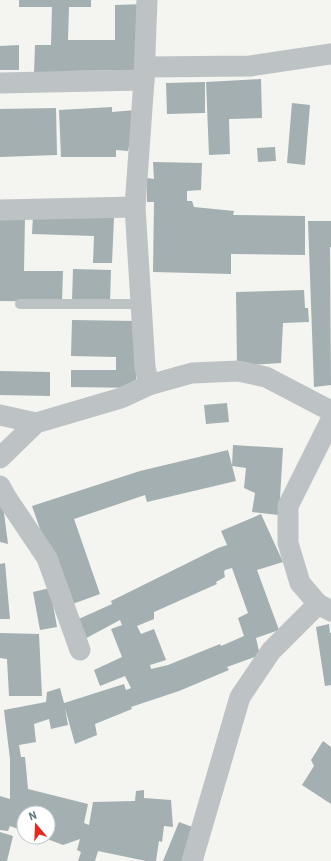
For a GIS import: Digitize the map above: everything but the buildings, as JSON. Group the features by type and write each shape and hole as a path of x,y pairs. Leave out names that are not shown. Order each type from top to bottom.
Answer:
{"street":[{"path":"147,0 144,73 135,207 145,367 149,385"},
{"path":"0,83 250,66 331,54"},
{"path":"0,210 135,207"},
{"path":"0,458 36,423 121,398 149,385 192,373 238,371 266,377 331,411"},
{"path":"0,415 36,423"},
{"path":"192,861 240,697 270,651 324,607 300,583 288,543 288,506 331,420"},
{"path":"0,486 47,558 80,650"}],"lane":[{"path":"20,304 141,304"}]}
